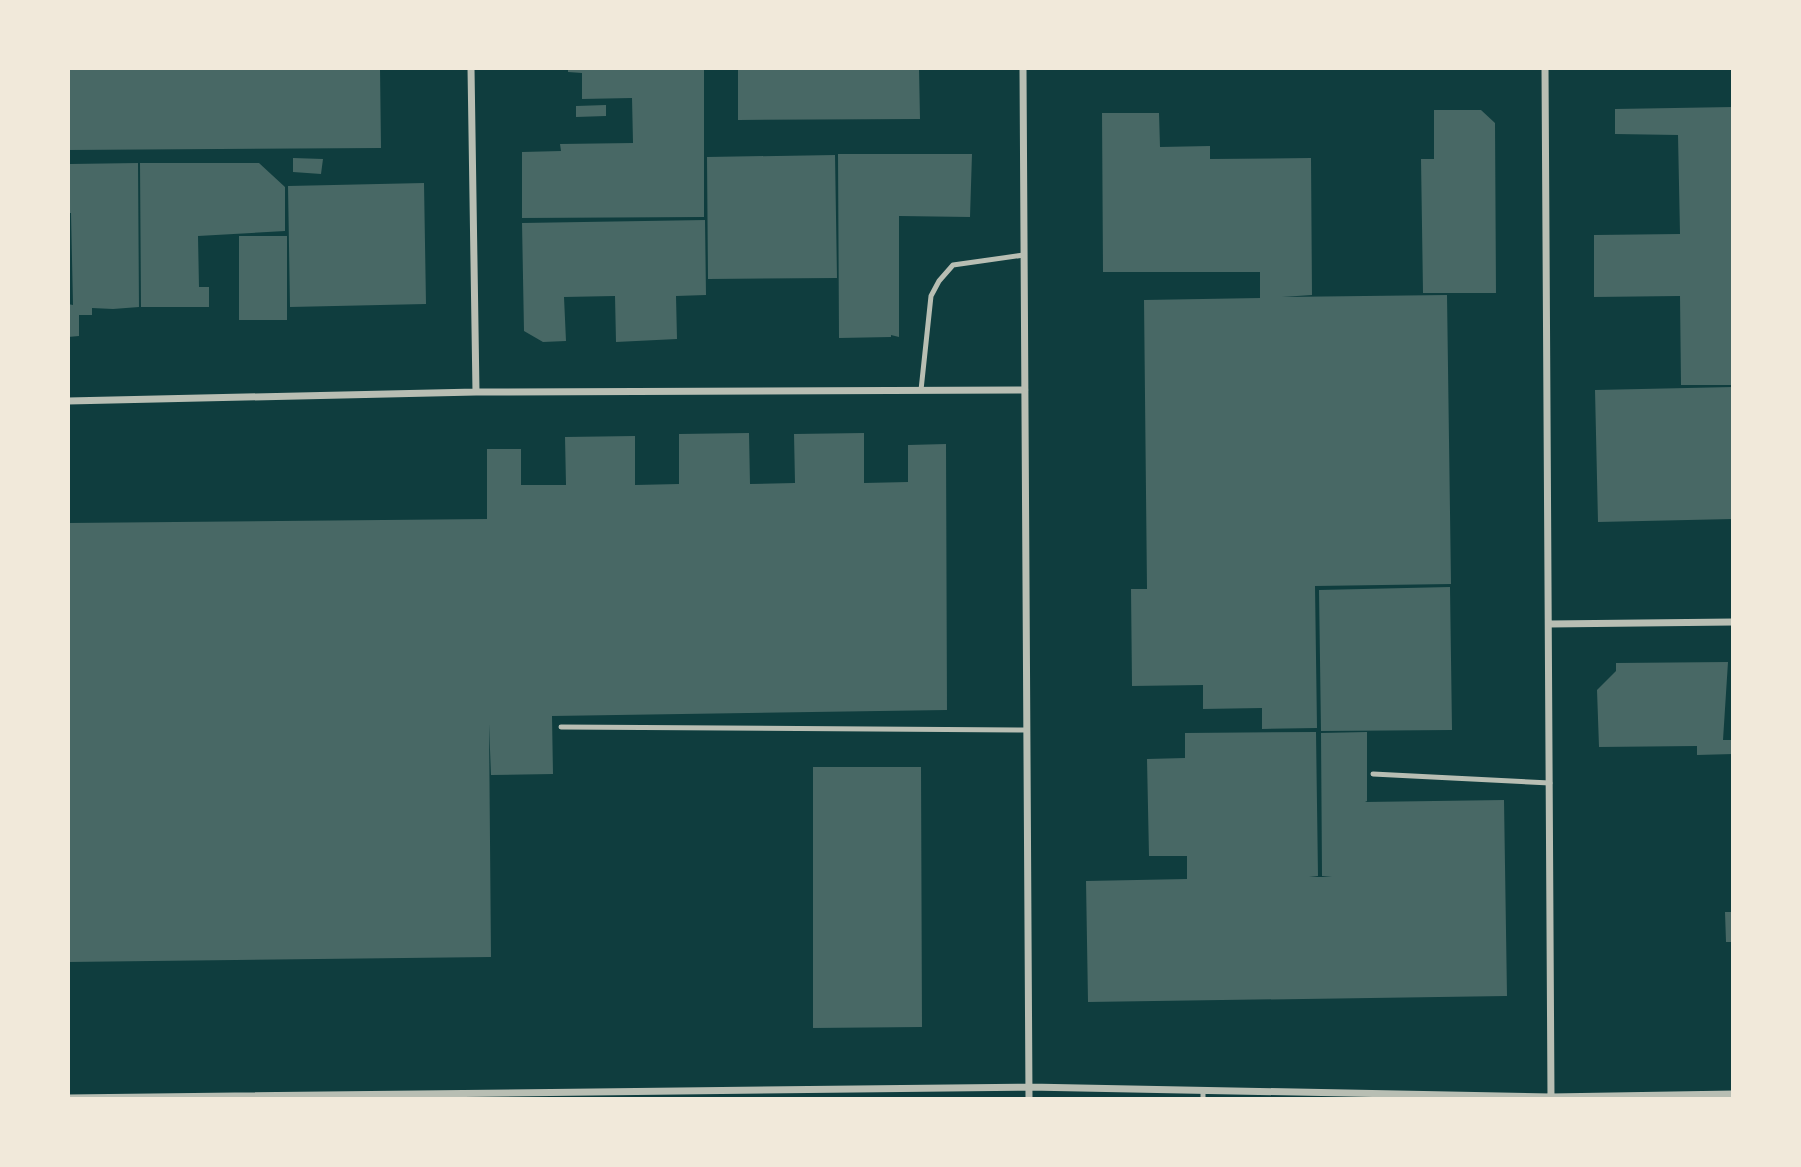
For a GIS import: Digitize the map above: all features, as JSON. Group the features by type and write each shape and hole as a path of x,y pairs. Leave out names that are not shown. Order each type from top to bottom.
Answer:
{"street":[{"path":"471,68 476,392"},
{"path":"1023,68 1029,1099"},
{"path":"1545,68 1550,1098"},
{"path":"68,401 476,392 1025,390"},
{"path":"1549,624 1733,622"},
{"path":"68,1098 452,1096 1029,1087 1203,1095 1550,1098 1733,1094"}],"lane":[{"path":"921,390 931,296 946,271 953,265 1024,255"},
{"path":"561,727 1027,730"},
{"path":"1373,774 1550,783"}],"building":[{"path":"68,68 380,68 381,148 69,150"},
{"path":"568,68 704,68 704,217 522,218 522,152 561,151 560,144 633,143 632,98 582,99 582,73 568,72"},
{"path":"738,68 919,68 920,119 738,120"},
{"path":"606,105 606,116 576,117 576,106"},
{"path":"1733,107 1733,385 1681,385 1680,296 1594,297 1594,235 1680,234 1678,135 1615,134 1615,109"},
{"path":"1434,110 1481,110 1495,123 1496,293 1423,293 1421,159 1434,159"},
{"path":"1102,113 1159,113 1160,147 1210,146 1210,159 1311,158 1312,295 1282,297 1447,295 1451,584 1315,586 1317,728 1262,729 1262,708 1203,709 1203,685 1132,686 1131,589 1147,589 1144,300 1260,298 1260,272 1103,272"},
{"path":"838,154 972,154 970,217 899,216 899,337 891,335 839,338"},
{"path":"835,155 837,278 708,279 707,157"},
{"path":"293,158 323,159 321,174 293,172"},
{"path":"138,163 139,307 92,308 92,315 79,315 79,336 68,337 68,304 73,305 71,213 68,213 70,164"},
{"path":"140,163 259,163 285,187 285,231 198,236 199,287 209,287 209,307 141,307"},
{"path":"424,183 426,304 290,307 288,186"},
{"path":"705,220 706,295 676,296 677,339 616,342 615,296 564,297 566,341 543,342 524,331 522,223"},
{"path":"239,236 287,236 287,320 239,320"},
{"path":"1733,387 1733,519 1598,522 1595,390"},
{"path":"749,433 750,484 795,483 794,434 864,433 864,483 908,482 908,445 946,444 947,710 552,716 553,774 491,775 489,724 491,957 68,962 68,523 487,519 487,449 521,449 521,485 566,485 565,437 635,436 635,485 679,484 679,434"},
{"path":"1450,587 1452,730 1321,731 1319,590"},
{"path":"1728,662 1723,740 1733,740 1733,754 1697,755 1697,746 1599,747 1597,690 1616,671 1616,663"},
{"path":"1316,732 1318,876 1309,877 1332,877 1322,876 1321,733 1367,732 1365,802 1504,800 1507,996 1088,1002 1086,881 1187,879 1187,856 1149,856 1147,759 1185,758 1185,733"},
{"path":"813,767 921,767 922,1027 813,1028"},
{"path":"1725,912 1733,912 1733,942 1726,942"}]}
